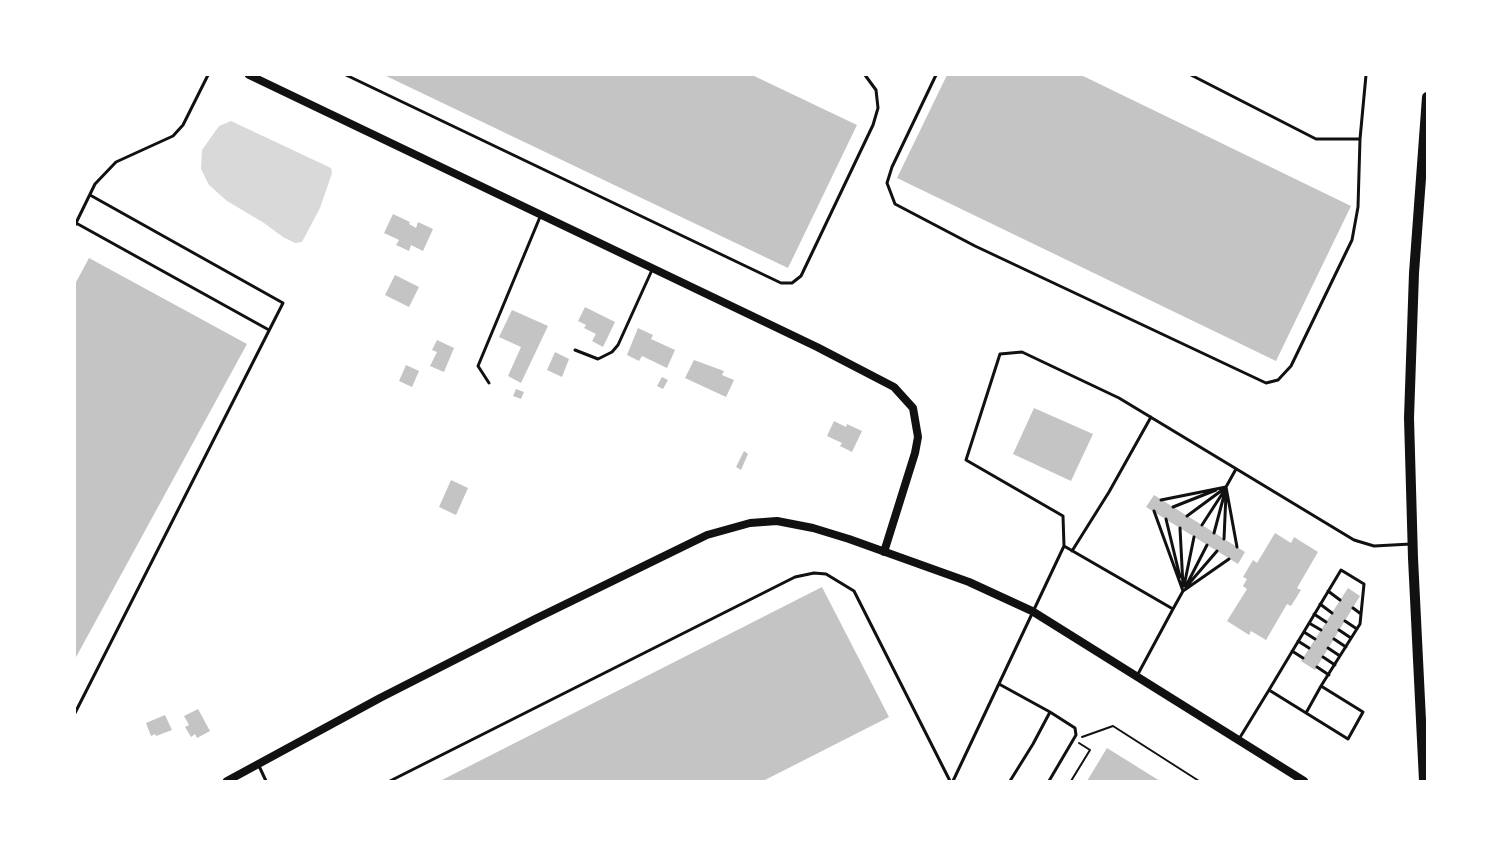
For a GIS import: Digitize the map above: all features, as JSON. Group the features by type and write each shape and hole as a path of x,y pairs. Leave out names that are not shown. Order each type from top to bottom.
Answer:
{"main road":[{"path":"1424,781 1409,418 1418,205 1427,97"}],"street":[{"path":"249,75 880,379 904,396 913,408 918,437 884,552"},
{"path":"227,781 257,763 535,619 707,535 750,523 777,521 831,532 969,582 1032,611 1304,781"}],"lane":[{"path":"208,75 190,114 173,136 116,162 95,184 76,224 269,330"},
{"path":"346,75 781,283 792,283 801,276 873,125 878,108 876,90 865,75"},
{"path":"936,75 892,167 887,183 895,204 975,246 1266,383 1278,380 1290,366 1352,240 1358,207 1360,139 1366,75"},
{"path":"1191,75 1316,138 1360,139"},
{"path":"75,713 283,303 90,195"},
{"path":"489,383 478,366 541,216"},
{"path":"575,350 598,359 612,352 618,345 653,268"},
{"path":"951,781 1064,546 1063,516 966,460 1000,354 1022,352 1119,398 1354,540 1374,546 1413,544"},
{"path":"1072,550 1089,526 1151,417"},
{"path":"1202,525 1236,469"},
{"path":"1161,500 1226,487"},
{"path":"1173,507 1226,487"},
{"path":"1187,516 1226,487"},
{"path":"1214,533 1226,487"},
{"path":"1224,539 1226,487"},
{"path":"1226,487 1237,547"},
{"path":"1154,512 1183,591"},
{"path":"1166,519 1183,591"},
{"path":"1180,528 1183,591"},
{"path":"1183,591 1194,537"},
{"path":"1136,678 1207,545"},
{"path":"1064,546 1173,609"},
{"path":"1183,591 1217,551"},
{"path":"1183,591 1229,559"},
{"path":"1238,740 1341,570 1364,584 1360,624 1306,713"},
{"path":"390,781 795,577 814,573 826,574 854,591 951,781"},
{"path":"1328,591 1340,600"},
{"path":"1320,604 1332,613"},
{"path":"1353,608 1361,614"},
{"path":"1314,614 1326,622"},
{"path":"1345,621 1357,629"},
{"path":"1309,623 1321,630"},
{"path":"1339,630 1351,638"},
{"path":"1303,632 1315,639"},
{"path":"1334,639 1346,647"},
{"path":"1298,641 1309,648"},
{"path":"1328,648 1340,656"},
{"path":"1292,651 1303,658"},
{"path":"1323,657 1335,665"},
{"path":"1317,667 1329,675"},
{"path":"999,684 1075,728 1076,735 1049,781"},
{"path":"1269,690 1348,739 1363,712 1322,686"},
{"path":"1010,781 1050,712"},
{"path":"257,763 266,781"}],"path":[{"path":"1071,781 1090,750 1078,743 1081,737 1113,726 1199,781"}],"shaded area":[{"path":"231,121 331,168 332,173 320,208 302,242 295,243 283,237 227,201 209,185 201,169 202,150 219,126"}],"building":[{"path":"384,75 752,75 857,125 788,268"},
{"path":"947,75 1081,75 1351,206 1276,361 897,178"},
{"path":"393,214 410,222 409,224 416,228 418,222 433,229 423,251 411,245 409,251 396,245 399,240 384,233"},
{"path":"89,258 247,344 75,659 75,284"},
{"path":"395,275 419,287 409,307 385,295"},
{"path":"585,307 615,322 603,347 592,341 596,334 584,328 586,325 578,321"},
{"path":"512,310 548,326 521,383 508,376 521,347 499,337"},
{"path":"638,328 653,335 651,339 675,350 667,368 642,356 639,361 627,355"},
{"path":"437,340 454,348 444,372 430,366 437,352 432,350"},
{"path":"555,352 569,359 562,377 547,370"},
{"path":"694,360 724,371 722,375 734,380 726,397 685,378"},
{"path":"406,365 419,371 412,387 399,381"},
{"path":"662,377 668,380 663,389 657,386"},
{"path":"516,389 524,392 521,399 513,396"},
{"path":"1034,408 1093,434 1071,481 1013,454"},
{"path":"834,421 862,431 852,452 840,446 842,443 827,436"},
{"path":"744,451 748,454 741,470 736,467"},
{"path":"451,480 468,488 456,515 439,507"},
{"path":"1154,495 1245,552 1238,564 1146,507"},
{"path":"1275,533 1291,543 1294,537 1318,552 1297,588 1301,590 1291,606 1287,604 1266,640 1251,631 1249,635 1227,621 1247,589 1243,586 1247,579 1243,577 1253,560 1257,563"},
{"path":"822,587 889,717 763,781 440,781"},
{"path":"1348,588 1360,596 1315,670 1301,661"},
{"path":"198,709 210,731 197,738 195,734 191,737 185,727 189,725 184,716"},
{"path":"165,715 172,730 151,736 146,723"},
{"path":"1107,748 1160,781 1087,781"}]}
